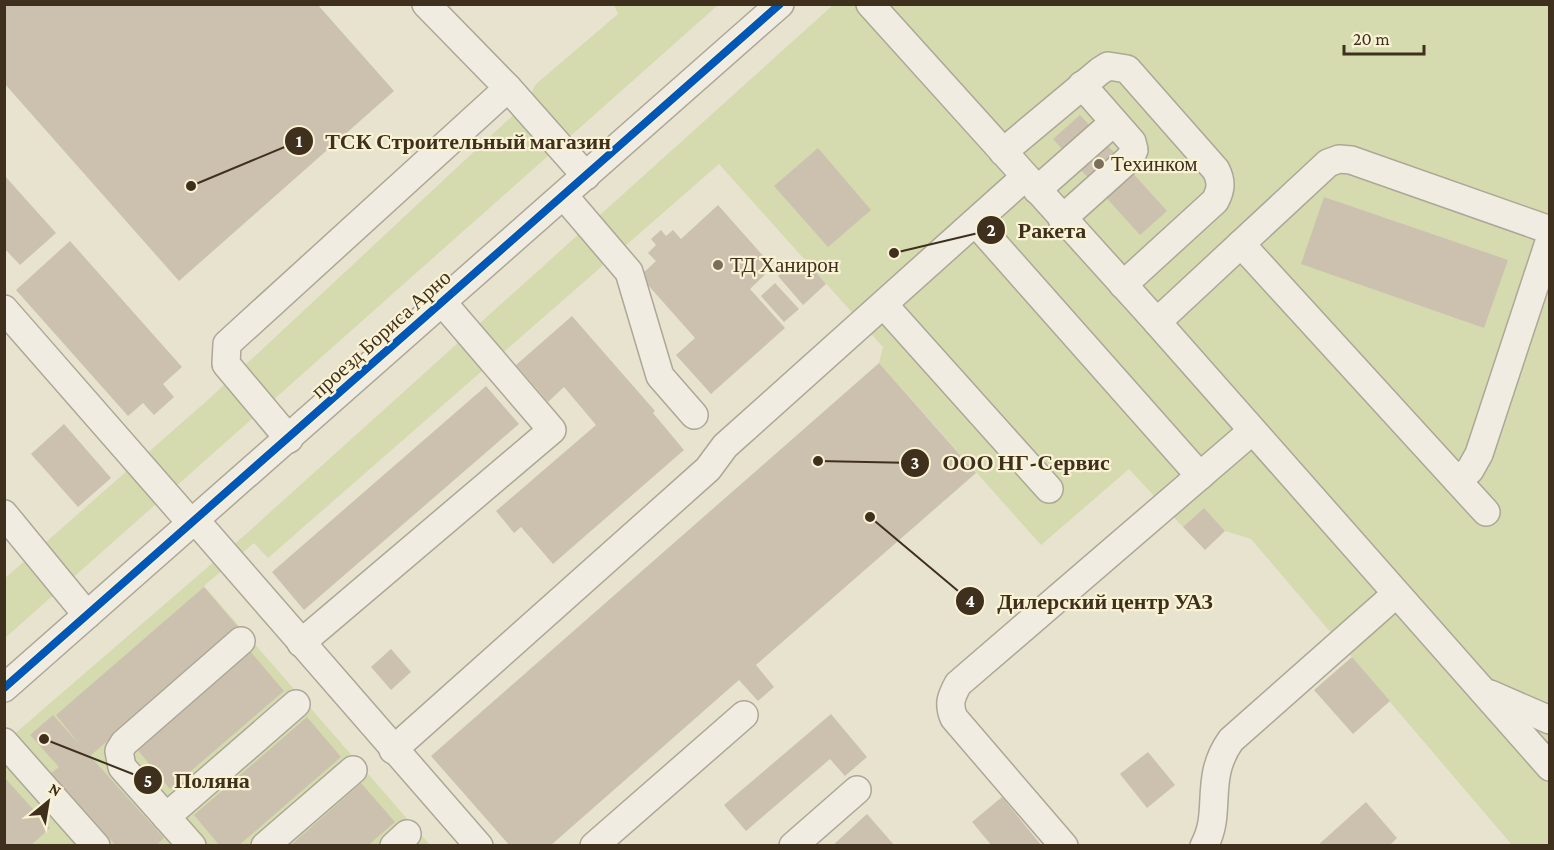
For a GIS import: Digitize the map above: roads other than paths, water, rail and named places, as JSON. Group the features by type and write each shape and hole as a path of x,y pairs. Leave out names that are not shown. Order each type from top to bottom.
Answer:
{"street":[{"path":"426,4 508,88 586,176"},
{"name":"проезд Бориса Арно","path":"4,688 194,523 780,4"},
{"path":"870,4 1157,322 1550,767"},
{"path":"1003,152 1108,66 1127,69 1220,179 1220,191 1215,201 1123,285"},
{"path":"1062,219 1130,158 1134,150 1132,142 1082,85"},
{"path":"289,439 226,364 226,344 508,88"},
{"path":"393,750 708,469 725,446 975,222 1031,184 1114,122"},
{"path":"1157,322 1328,163 1339,159 1351,160 1550,230"},
{"path":"564,196 629,272 660,376 694,415"},
{"path":"975,222 1200,476"},
{"path":"1457,480 1470,470 1479,454 1550,239"},
{"path":"1241,244 1486,512"},
{"path":"302,643 552,430 443,303"},
{"path":"884,305 1049,489"},
{"path":"4,309 302,643 479,846"},
{"path":"1064,846 954,718 950,707 951,697 958,684 1252,432"},
{"path":"4,514 87,615"},
{"path":"1204,846 1210,831 1214,773 1223,751 1231,740 1396,594"},
{"path":"192,846 122,767 119,751 124,743 241,641"},
{"path":"1482,691 1550,720"},
{"path":"166,817 296,704"},
{"path":"594,846 744,715"},
{"path":"4,742 96,846"},
{"path":"265,846 353,770"},
{"path":"793,846 857,790"}],"place":[{"name":"Техинком","path":"1099,164"},
{"name":"ТСК Строительный магазин","path":"191,186"},
{"name":"Ракета","path":"894,253"},
{"name":"ТД Ханирон","path":"718,265"},
{"name":"ООО НГ-Сервис","path":"818,461"},
{"name":"Дилерский центр УАЗ","path":"870,517"},
{"name":"Поляна","path":"44,739"}]}
